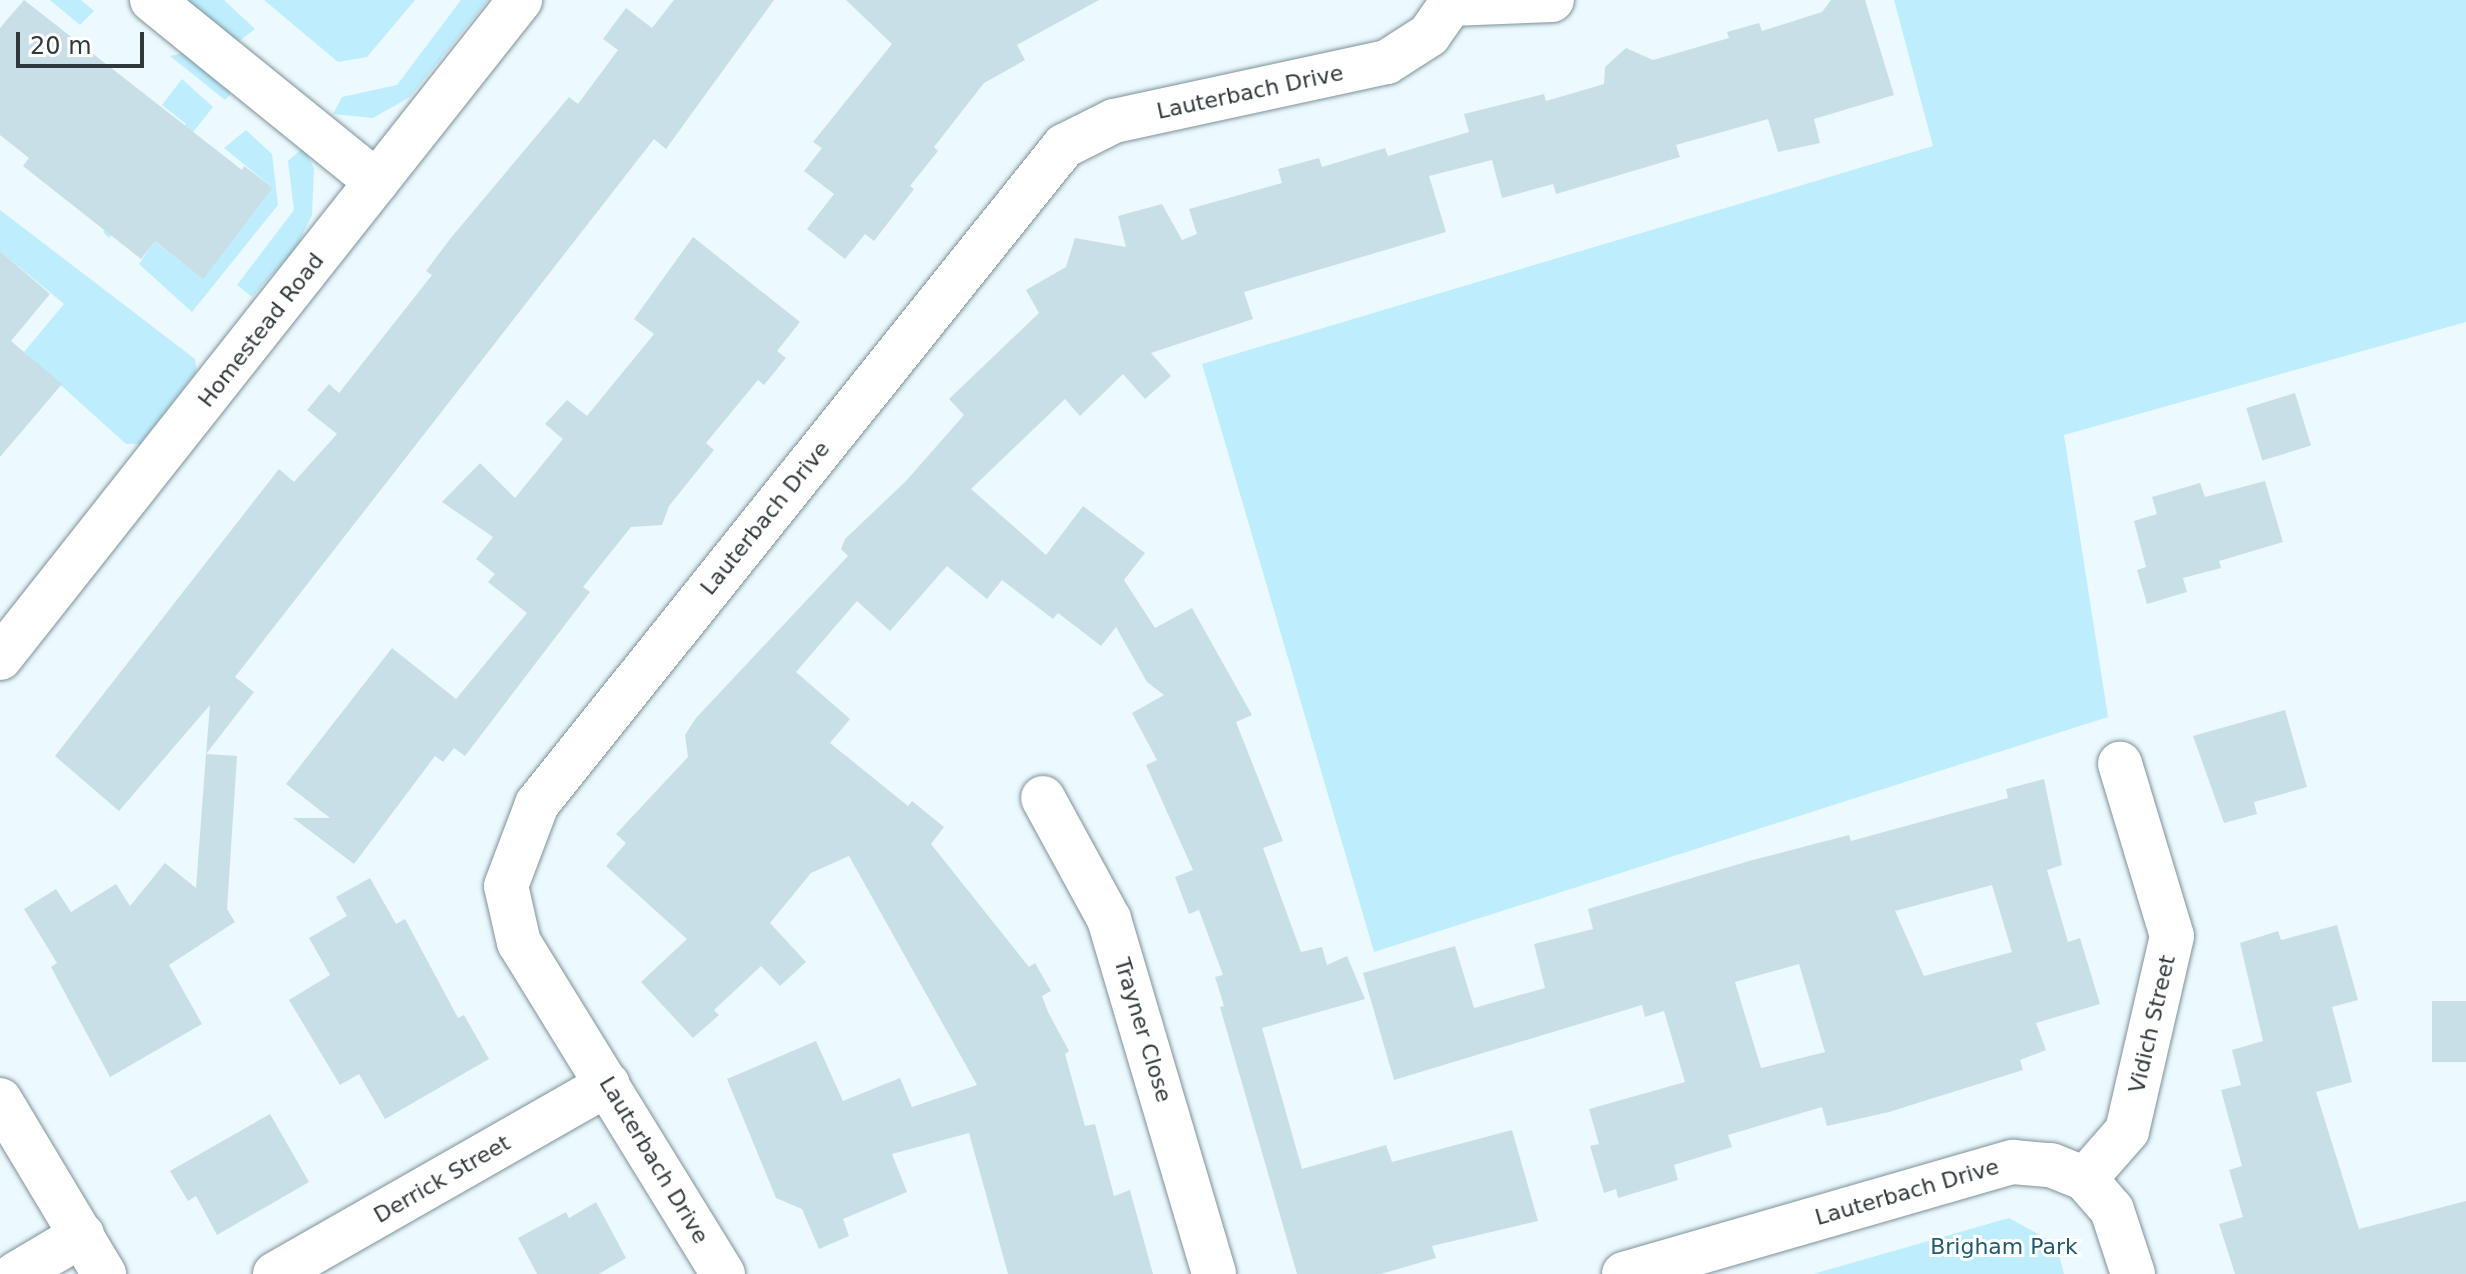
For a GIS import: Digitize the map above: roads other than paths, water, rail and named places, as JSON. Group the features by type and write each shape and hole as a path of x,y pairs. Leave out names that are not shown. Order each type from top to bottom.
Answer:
{"street":[{"path":"152,0 377,182"},
{"name":"Homestead Road","path":"0,658 520,0"},
{"name":"Lauterbach Drive","path":"723,1274 519,943 506,886 537,804 1064,146 1114,121 1387,62 1429,35 1451,2 1552,0"},
{"name":"Vidich Street","path":"2085,1179 2127,1131 2172,936 2120,764"},
{"name":"Trayner Close","path":"1043,798 1109,919 1214,1274"},
{"name":"Derrick Street","path":"275,1274 608,1084"},
{"path":"0,1100 104,1274"},
{"name":"Lauterbach Drive","path":"1624,1274 2013,1162 2051,1165 2085,1179 2112,1210 2133,1274"},
{"path":"16,1274 82,1235"}],"park label":[{"name":"Brigham Park","path":"2004,1247"}]}
